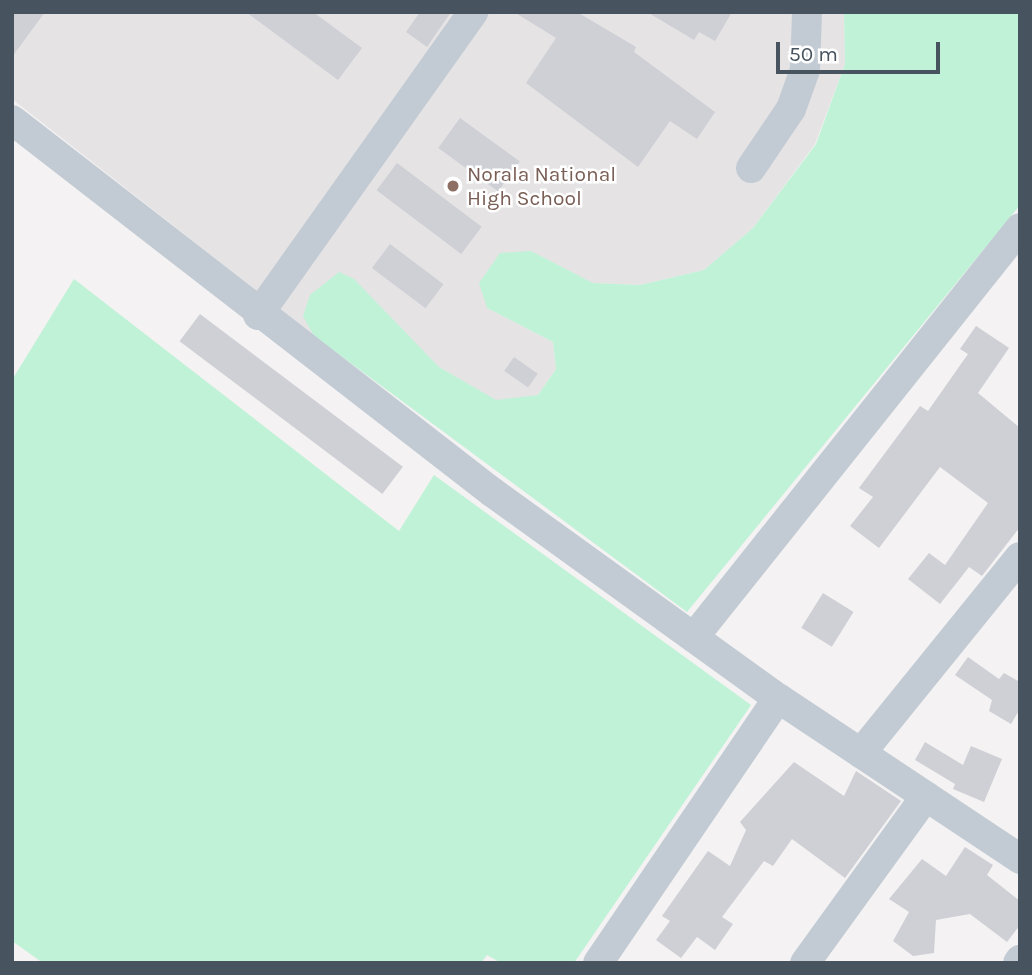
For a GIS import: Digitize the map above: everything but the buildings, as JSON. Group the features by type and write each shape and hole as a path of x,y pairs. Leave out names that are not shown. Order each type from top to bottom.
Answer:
{"street":[{"path":"258,315 473,12"},
{"path":"751,169 790,109 804,70 807,12"},
{"path":"12,120 258,315 694,637 778,698 1020,859"},
{"path":"694,637 1020,228"},
{"path":"861,753 1020,557"},
{"path":"598,963 778,698"},
{"path":"805,963 926,796"}],"shaded area":[{"name":"Norala National High School","path":"12,12 844,12 845,64 815,144 753,228 704,270 640,285 592,283 531,251 487,308 553,342 556,369 538,395 496,401 439,367 407,335 314,336 12,99"}],"green space":[{"path":"844,12 1020,12 1020,205 687,612 314,336 303,316 310,295 339,272 354,279 439,367 496,400 538,395 556,369 553,342 487,308 479,283 500,253 531,251 593,283 640,285 704,270 753,228 816,144 845,64"},
{"path":"74,279 399,531 434,475 751,705 574,963 501,963 487,955 481,963 43,963 12,941 12,380"}],"place":[{"name":"Norala National High School","path":"453,186"}]}
